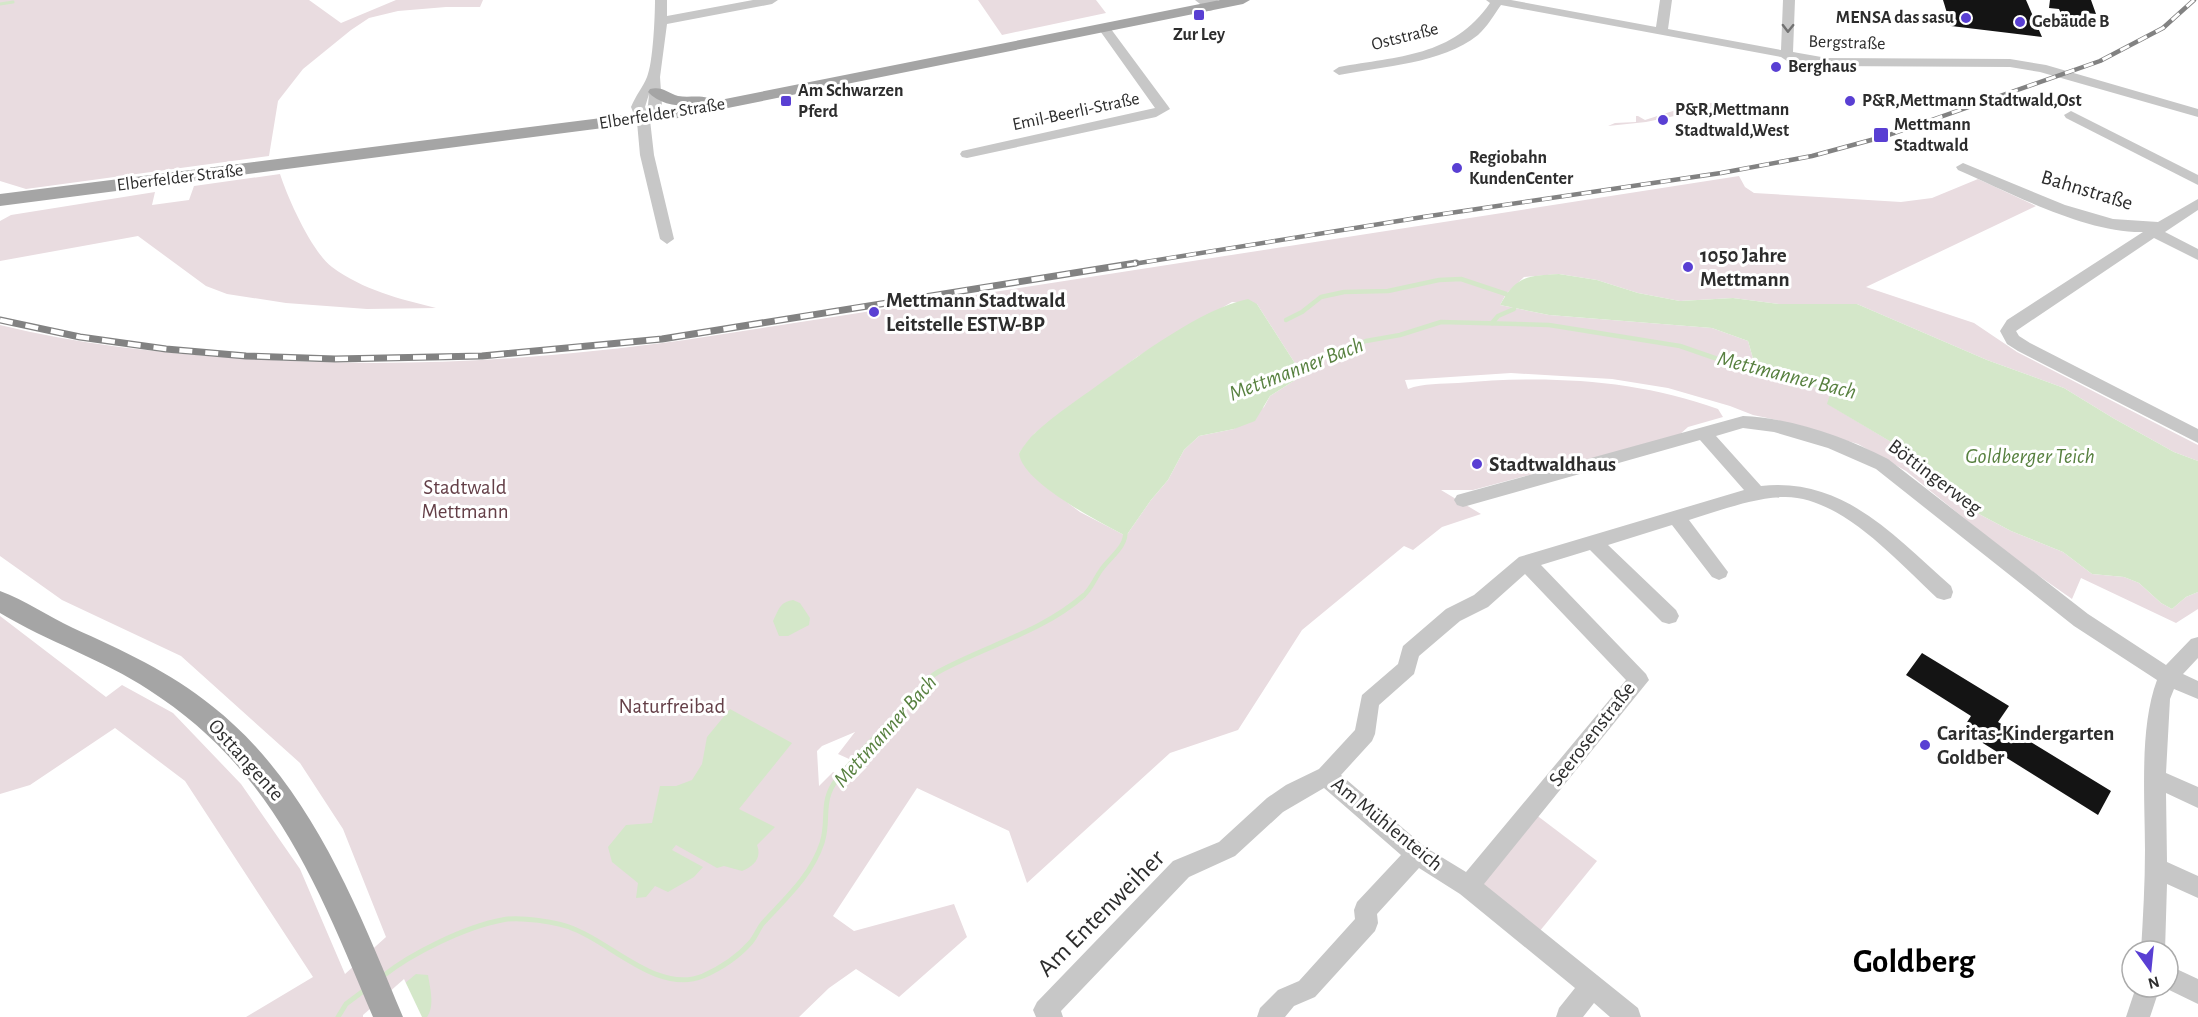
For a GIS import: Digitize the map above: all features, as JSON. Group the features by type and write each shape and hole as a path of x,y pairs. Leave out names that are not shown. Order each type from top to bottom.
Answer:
{"main road":[{"name":"Elberfelder Straße","path":"0,200 644,119 730,104 1104,28 1207,2 1243,0"},
{"path":"655,84 676,101 707,100 730,104"},
{"name":"Elberfelder Straße","path":"0,209 75,192"},
{"name":"Osttangente","path":"0,601 41,625 143,673 175,693 219,727 259,769 294,816 324,871 388,1017"}],"street":[{"path":"661,0 655,106 644,119 645,141 661,201 667,239"},
{"path":"661,21 772,0"},
{"path":"1662,31 1666,0"},
{"path":"1787,57 1789,0"},
{"name":"Bergstraße","path":"1495,1 1662,31 1787,57 1827,62 2010,63 2060,73 2198,113"},
{"name":"Oststraße","path":"1340,71 1442,48 1472,33 1482,23 1495,1"},
{"name":"Emil-Beerli-Straße","path":"967,154 1146,115 1163,109 1104,28"},
{"path":"2071,115 2198,181"},
{"name":"Bahnstraße","path":"1963,167 2071,212 2136,227 2158,229"},
{"path":"2198,203 2013,324 2008,334 2024,347 2198,437"},
{"path":"2158,229 2198,255"},
{"name":"Böttingerweg","path":"1463,500 1743,422 1757,421 1774,424 1872,458 2058,603 2168,678 2198,690"},
{"path":"1704,433 1756,493"},
{"name":"Am Mühlenteich","path":"1629,1017 1468,886 1417,854 1326,776 1365,734 1369,701 1407,668 1410,652 1453,615 1481,601 1526,562 1771,490 1793,490 1835,502 1864,522 1944,592"},
{"path":"1676,517 1719,572"},
{"path":"1593,542 1669,616"},
{"name":"Seerosenstraße","path":"1468,886 1639,680 1526,562"},
{"path":"2153,939 2156,868 2155,778 2160,699 2168,678 2198,645"},
{"name":"Am Entenweiher","path":"1051,1017 1045,1010 1181,869 1227,849 1275,805 1294,792 1326,776"},
{"path":"2155,778 2198,798"},
{"path":"1269,1017 1286,998 1307,989 1367,924 1365,910 1417,854"},
{"path":"2156,868 2198,887"},
{"path":"2180,983 2198,992"},
{"path":"1568,1017 1592,986"},
{"path":"2138,1017 2144,999"}],"green space":[{"path":"0,0 309,0 341,23 396,0 483,0 480,7 398,11 369,18 351,30 303,69 278,101 269,156 26,189 0,181"},
{"path":"978,0 1096,0 1106,13 1002,35"},
{"path":"1722,101 1726,108 1722,111 1717,107 1646,122 1608,126 1615,123 1636,122 1636,116 1645,120 1679,109"},
{"path":"280,174 309,238 324,260 332,267 369,288 436,308 367,309 286,303 227,294 206,286 138,236 0,261 0,221 11,215 155,192 152,205 189,200 194,186"},
{"path":"1739,176 1745,187 1754,193 1901,202 1932,198 1978,179 2036,206 1866,287 1974,323 2017,352 2198,445 2198,461 2174,452 2064,388 1987,360 1857,304 1779,304 1733,298 1680,301 1638,293 1597,280 1559,274 1524,277 1506,294 1500,305 1549,315 1712,328 1748,341 1756,369 1827,391 1830,394 1828,404 1908,452 1953,487 1979,514 2011,531 2063,552 2092,574 2124,577 2139,583 2161,603 2172,609 2186,597 2198,592 2198,609 2176,623 2081,578 2072,599 2008,554 1906,471 1858,444 1753,415 1668,388 1612,379 1511,373 1405,380 1408,389 1433,384 1524,379 1623,385 1687,399 1718,409 1723,417 1688,427 1679,435 1473,490 1441,490 1481,514 1442,527 1413,550 1404,546 1302,630 1238,730 1170,753 1027,883 1009,831 917,788 833,916 854,931 954,904 967,937 899,997 856,969 829,988 799,1017 246,1017 313,977 185,781 115,728 30,785 0,794 0,616 106,697 122,685 173,713 241,784 300,869 345,974 386,937 343,829 300,763 181,656 62,600 0,556 0,325 88,342 148,350 238,358 351,363 516,358 685,340","holes":["1232,302 1257,304 1298,368 1300,377 1270,396 1264,407 1234,429 1199,436 1184,450 1168,480 1126,536 1080,512 1049,489 1019,453 1035,433 1137,357","855,732 838,754 867,767 854,780 833,772 819,786 817,751 822,746"]},
{"path":"1535,814 1597,861 1539,932 1477,881"}],"water":[{"name":"Goldberger Teich","path":"1559,274 1597,280 1638,293 1680,301 1733,298 1779,304 1857,304 1987,360 2064,388 2174,452 2198,461 2198,592 2186,597 2172,609 2161,603 2139,583 2124,577 2092,574 2063,552 2011,531 1979,514 1953,487 1908,452 1827,404 1830,394 1827,391 1756,369 1748,341 1712,328 1549,315 1500,305 1512,288 1524,279 1539,275"},
{"path":"1248,299 1257,304 1298,368 1300,377 1270,396 1255,421 1234,429 1199,436 1184,450 1168,480 1126,536 1047,489 1023,464 1019,453 1027,442 1066,408 1170,335 1211,312"},
{"path":"793,600 800,603 810,618 809,625 788,636 779,636 773,621 783,604"},
{"path":"730,709 792,743 739,809 775,827 757,845 758,858 756,861 742,871 724,866 717,868 676,845 672,850 703,867 694,877 668,892 655,886 646,897 636,898 638,883 612,862 608,847 626,825 652,823 660,786 676,786 692,780 702,764 707,737"},
{"path":"416,974 428,975 431,1002 427,1017 364,1017"}],"pier":[{"path":"404,979 422,1017 363,1017 363,1015"}],"building":[{"path":"1943,0 2026,0 2042,37 1951,26"},
{"path":"2050,0 2091,0 2096,14 2086,13 2088,20 2082,19 2083,24 2064,21 2059,9 2049,8"},
{"path":"1922,653 2009,706 1998,722 2111,791 2098,815 1962,730 1971,716 1906,675"}],"waterway":[{"path":"0,4 13,2"},
{"path":"1286,320 1302,312 1321,297 1344,292 1388,291 1439,280 1461,279 1506,294"},
{"path":"1492,323 1498,316 1514,309"},
{"name":"Mettmanner Bach","path":"1292,370 1366,341 1400,335 1441,322 1549,325 1680,346 1732,364 1760,370"},
{"name":"Mettmanner Bach","path":"1083,596 1104,565 1121,547 1125,530"},
{"name":"Mettmanner Bach","path":"383,976 440,942 472,928 509,919 528,919 567,926 589,936 636,965 669,978 686,980 703,976 716,969 735,957 753,940 763,923 805,876 822,843 827,802 832,786 926,681 938,672 1050,619 1083,596"},
{"name":"Mettmanner Bach","path":"338,1017 346,1004 366,989"}],"railway":[{"path":"1127,265 1423,217 1721,173 1812,156 1886,136 2100,61 2163,28 2194,0"},
{"path":"0,320 80,337 166,349 246,356 335,359 482,356 662,339 1136,263"}],"place":[{"name":"Zur Ley","path":"1199,15"},
{"name":"MENSA das sasu","path":"1966,18"},
{"name":"Gebäude B","path":"2020,22"},
{"name":"Berghaus","path":"1776,67"},
{"name":"Am Schwarzen Pferd","path":"786,101"},
{"name":"P&R,Mettmann Stadtwald,Ost","path":"1850,101"},
{"name":"P&R,Mettmann Stadtwald,West","path":"1663,120"},
{"name":"Mettmann Stadtwald","path":"1881,135"},
{"name":"Regiobahn KundenCenter","path":"1457,168"},
{"name":"1050 Jahre Mettmann","path":"1688,267"},
{"name":"Mettmann Stadtwald Leitstelle ESTW-BP","path":"874,312"},
{"name":"Stadtwaldhaus","path":"1477,464"},
{"name":"Caritas-Kindergarten Goldber","path":"1925,745"}],"district":[{"name":"Goldberg","path":"1914,962"}],"park label":[{"name":"Stadtwald Mettmann","path":"465,499"},
{"name":"Naturfreibad","path":"672,706"}]}
